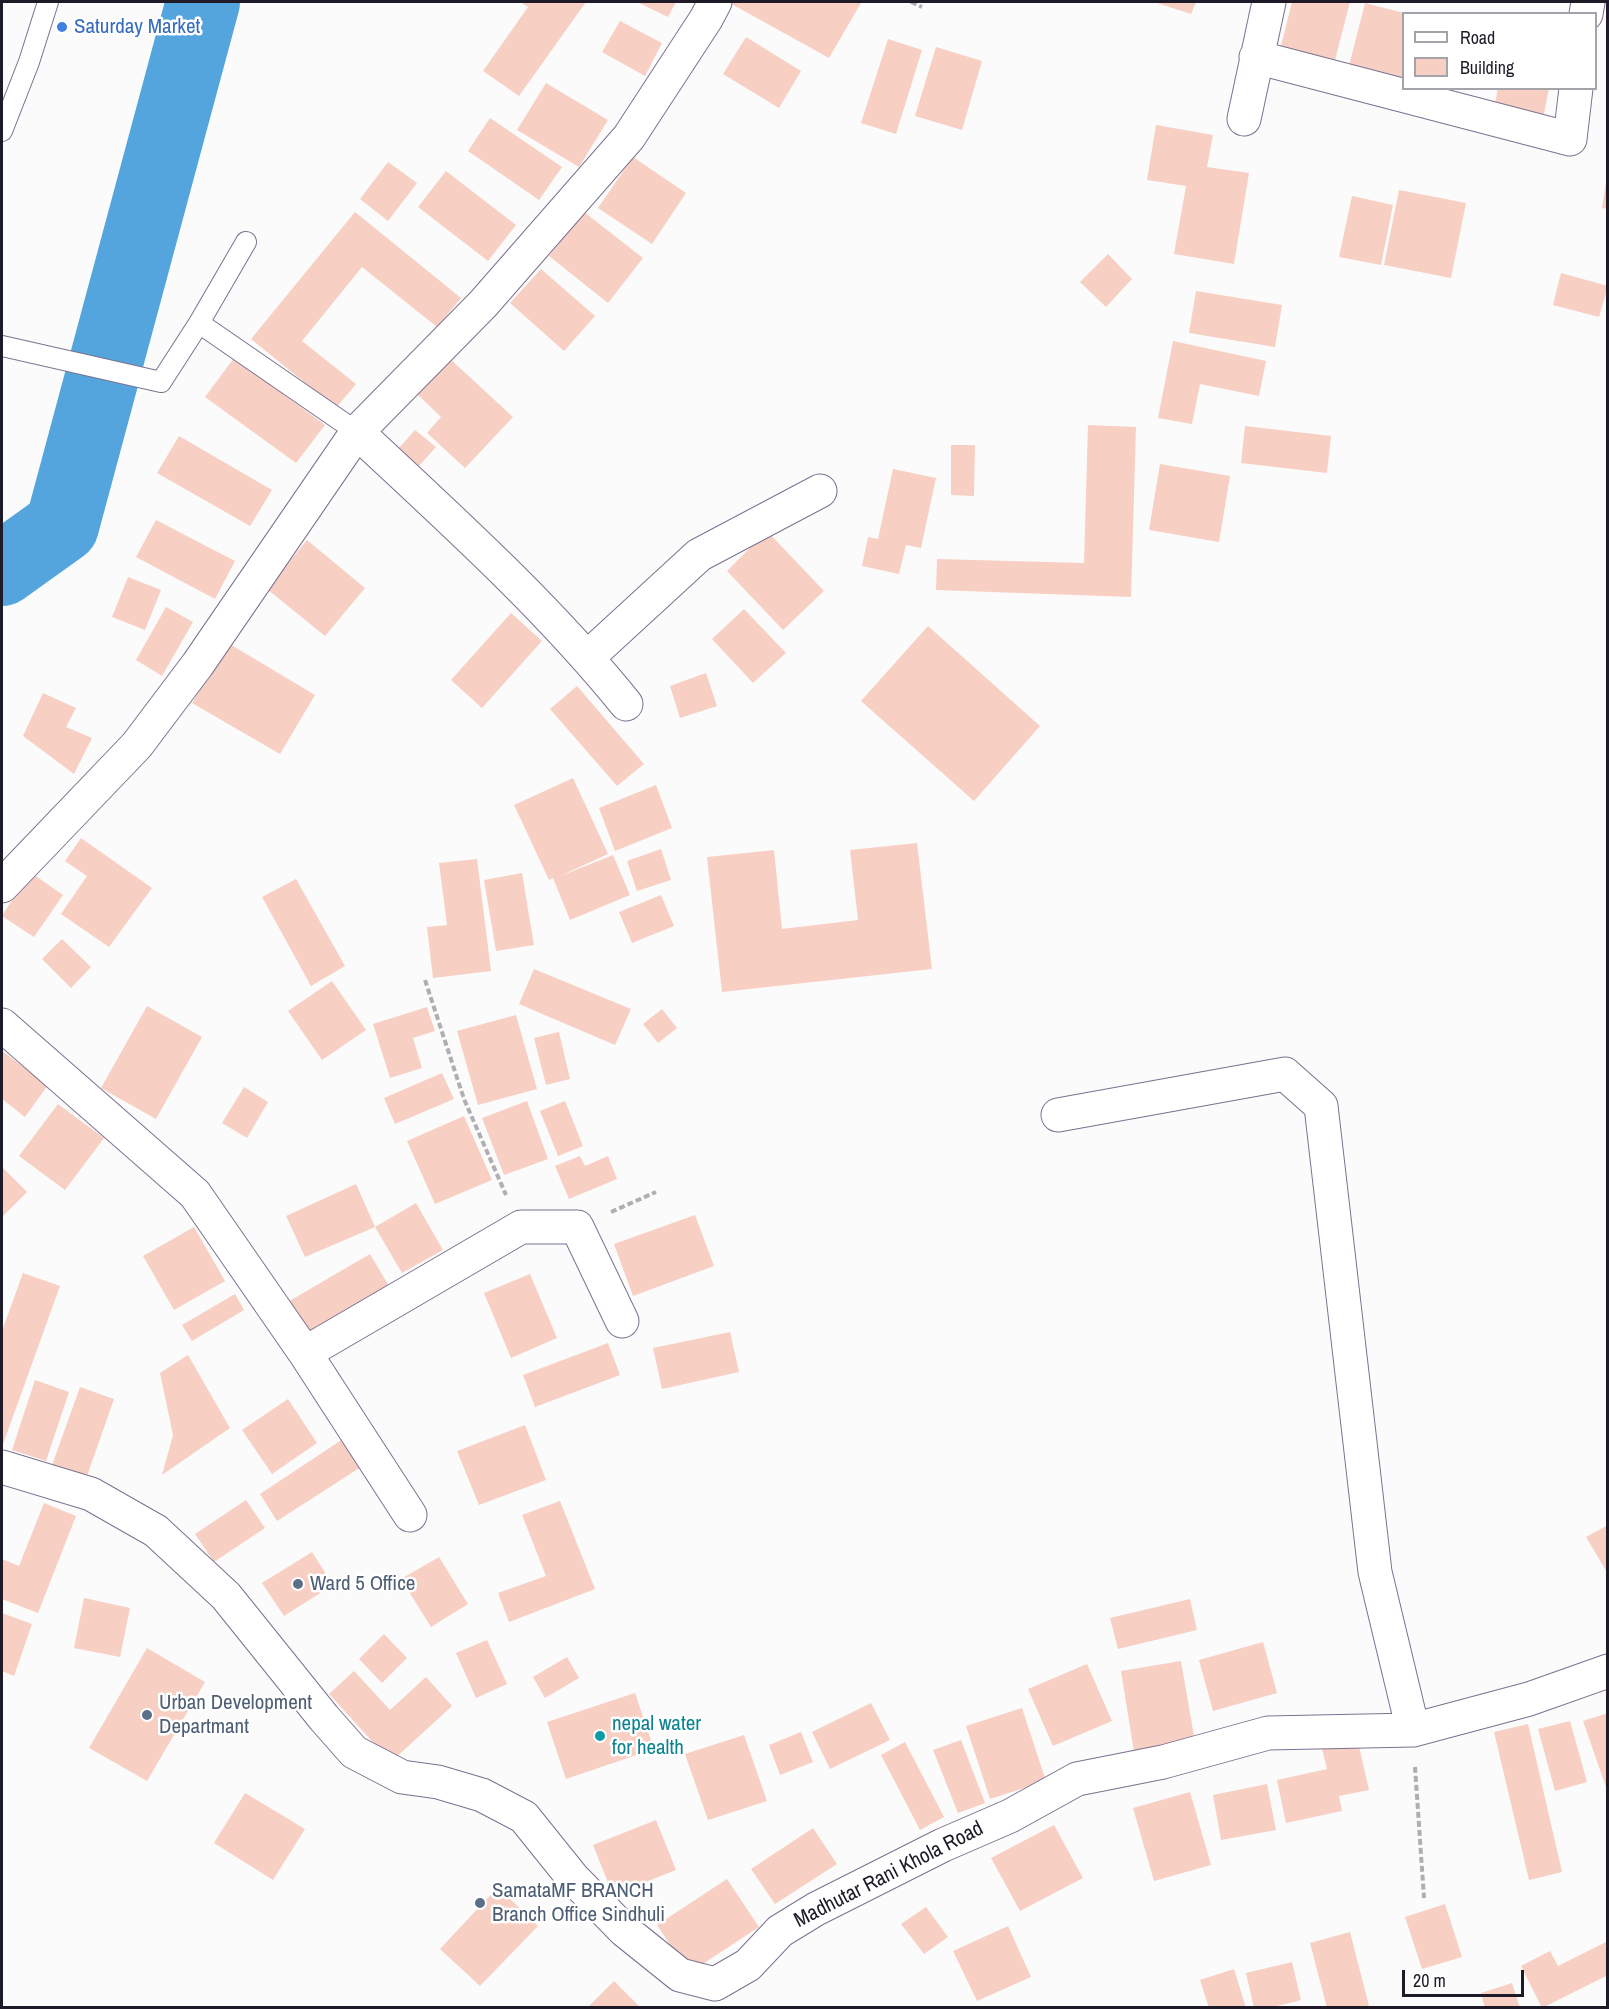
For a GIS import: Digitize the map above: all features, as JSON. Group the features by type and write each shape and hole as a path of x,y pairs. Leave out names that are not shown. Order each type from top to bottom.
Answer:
{"street":[{"path":"2,886 136,745 198,664 357,432 483,304 629,137 706,20 715,2"},
{"path":"1244,119 1269,2"},
{"path":"1256,57 1570,139 1576,90"},
{"path":"357,432 466,534 588,657 626,704"},
{"path":"588,657 699,555 820,491"},
{"path":"2,1025 195,1194 305,1353 410,1515"},
{"path":"1058,1115 1285,1074 1321,1106 1375,1572 1413,1730"},
{"path":"305,1353 521,1227 577,1227 622,1321"},
{"name":"Madhutar Rani Khola Road","path":"2,1467 91,1494 156,1531 226,1596 354,1752 402,1776 438,1782 482,1795 524,1817 573,1878 624,1930 680,1975 715,1984 748,1965 780,1931 816,1909 943,1845 1010,1816 1077,1779 1163,1762 1268,1734 1413,1730 1529,1699 1608,1671"}],"lane":[{"path":"2,131 29,62 48,2"},
{"path":"2,346 161,382 200,323 246,242"},
{"path":"200,323 357,432"}],"path":[{"path":"911,2 922,8"},
{"path":"425,980 464,1099 521,1227"},
{"path":"577,1227 656,1192"},
{"path":"1413,1730 1424,1898"}],"building":[{"path":"520,2 586,2 519,96 483,71 528,7"},
{"path":"637,2 676,2 668,17"},
{"path":"728,2 859,2 861,3 829,58"},
{"path":"1154,2 1196,2 1191,14"},
{"path":"1292,2 1350,2 1334,64 1280,50"},
{"path":"1365,3 1402,12 1402,79 1349,66"},
{"path":"620,21 662,43 645,76 602,52"},
{"path":"746,37 801,71 779,108 723,74"},
{"path":"888,39 922,50 896,134 861,123"},
{"path":"936,47 982,61 962,130 915,116"},
{"path":"546,83 608,120 579,167 517,130"},
{"path":"1498,90 1549,90 1543,119 1494,109"},
{"path":"490,118 562,167 539,200 468,151"},
{"path":"1156,125 1213,135 1207,167 1249,173 1234,264 1174,254 1186,186 1147,180"},
{"path":"633,157 686,193 652,244 598,208"},
{"path":"388,162 417,183 388,221 360,199"},
{"path":"446,171 516,225 488,261 418,207"},
{"path":"1606,182 1608,182 1608,209 1602,208"},
{"path":"1399,190 1466,203 1451,278 1384,265"},
{"path":"1352,196 1393,205 1381,265 1339,257"},
{"path":"355,212 461,298 437,327 362,267 302,341 356,384 336,408 251,339"},
{"path":"584,212 643,258 608,303 549,256"},
{"path":"1108,254 1132,279 1106,307 1080,282"},
{"path":"541,269 595,316 564,351 510,303"},
{"path":"1561,273 1608,286 1599,317 1553,305"},
{"path":"1196,291 1282,305 1275,347 1189,333"},
{"path":"1173,341 1266,361 1259,396 1200,384 1192,424 1158,418"},
{"path":"448,357 513,417 465,468 427,433 441,417 415,392"},
{"path":"234,358 325,425 296,463 205,397"},
{"path":"1088,425 1136,427 1131,597 936,590 937,559 1084,563"},
{"path":"1245,426 1331,436 1327,473 1241,463"},
{"path":"415,430 436,447 419,466 398,449"},
{"path":"179,436 272,490 250,526 157,473"},
{"path":"951,445 975,445 974,496 951,495"},
{"path":"1160,464 1230,476 1219,542 1149,530"},
{"path":"893,469 936,478 921,548 906,545 899,574 862,566 868,537 878,539"},
{"path":"156,520 235,561 215,599 136,557"},
{"path":"767,531 824,591 783,630 727,571"},
{"path":"307,540 365,588 325,636 267,589"},
{"path":"128,577 161,590 145,630 112,617"},
{"path":"166,607 193,622 162,676 136,660"},
{"path":"744,609 786,653 753,683 712,639"},
{"path":"511,613 542,641 482,708 451,680"},
{"path":"928,626 1040,726 974,801 861,701"},
{"path":"228,643 315,695 280,754 192,703"},
{"path":"706,673 717,706 680,718 670,686"},
{"path":"577,686 644,764 617,786 550,709"},
{"path":"43,693 76,708 66,727 92,738 74,774 23,736"},
{"path":"573,778 608,854 558,877 613,855 630,895 570,920 553,878 549,880 514,805"},
{"path":"656,785 672,828 615,851 599,808"},
{"path":"81,838 152,888 109,947 61,914 87,876 65,861"},
{"path":"917,843 932,969 722,992 707,857 774,850 782,929 858,920 850,850"},
{"path":"661,849 671,880 637,891 627,861"},
{"path":"477,859 491,971 433,978 427,927 447,925 439,863"},
{"path":"30,872 63,895 34,937 2,916"},
{"path":"522,873 534,945 496,951 484,880"},
{"path":"296,879 345,966 311,986 262,897"},
{"path":"661,895 674,926 632,943 619,912"},
{"path":"62,939 91,967 71,988 42,959"},
{"path":"534,969 631,1009 615,1045 519,1004"},
{"path":"332,981 366,1030 322,1060 288,1011"},
{"path":"147,1006 202,1037 156,1119 101,1088"},
{"path":"427,1007 435,1031 413,1038 422,1068 390,1078 373,1024"},
{"path":"662,1009 677,1028 658,1043 643,1024"},
{"path":"516,1015 537,1089 478,1105 457,1031"},
{"path":"559,1032 570,1079 546,1085 534,1038"},
{"path":"2,1051 48,1085 25,1117 2,1099"},
{"path":"442,1073 454,1099 395,1124 384,1098"},
{"path":"244,1087 268,1102 247,1138 222,1123"},
{"path":"527,1101 548,1159 504,1175 482,1118"},
{"path":"565,1101 583,1146 558,1156 540,1111"},
{"path":"58,1104 104,1138 65,1190 19,1156"},
{"path":"464,1116 492,1180 435,1204 407,1141"},
{"path":"580,1156 585,1166 608,1156 617,1179 569,1199 555,1166"},
{"path":"2,1167 27,1192 2,1217"},
{"path":"356,1184 375,1227 305,1257 286,1216"},
{"path":"416,1203 443,1250 402,1273 375,1227"},
{"path":"695,1215 714,1266 633,1296 614,1244"},
{"path":"194,1227 225,1281 174,1310 143,1256"},
{"path":"370,1254 389,1286 305,1335 286,1303"},
{"path":"23,1273 60,1286 2,1447 2,1331"},
{"path":"530,1274 557,1338 511,1358 484,1293"},
{"path":"235,1294 244,1310 192,1341 182,1325"},
{"path":"730,1332 739,1372 662,1389 653,1348"},
{"path":"608,1343 620,1375 535,1407 523,1375"},
{"path":"188,1355 230,1428 162,1475 173,1435 160,1373"},
{"path":"35,1380 69,1392 46,1461 12,1450"},
{"path":"80,1387 114,1399 86,1479 51,1468"},
{"path":"288,1399 317,1443 272,1474 242,1430"},
{"path":"525,1425 546,1480 479,1505 457,1451"},
{"path":"343,1439 361,1467 277,1521 260,1494"},
{"path":"246,1500 265,1528 214,1562 195,1534"},
{"path":"560,1501 595,1589 509,1622 498,1593 546,1576 522,1515"},
{"path":"44,1503 76,1516 38,1613 2,1599 2,1559 19,1566"},
{"path":"1608,1525 1608,1574 1586,1537"},
{"name":"Ward 5 Office","path":"312,1552 333,1585 284,1616 262,1583"},
{"path":"439,1557 468,1604 431,1627 401,1579"},
{"path":"84,1598 130,1608 120,1657 74,1648"},
{"path":"1190,1599 1197,1630 1118,1649 1110,1618"},
{"path":"2,1613 32,1624 14,1676 2,1671"},
{"path":"384,1634 407,1658 382,1683 359,1659"},
{"path":"487,1640 507,1684 476,1698 456,1653"},
{"path":"1263,1642 1277,1693 1213,1711 1199,1660"},
{"name":"Urban Development Departmant","path":"147,1648 205,1682 147,1781 89,1748"},
{"path":"567,1657 579,1678 545,1698 533,1677"},
{"path":"1181,1661 1195,1742 1134,1752 1121,1671"},
{"path":"1087,1664 1112,1721 1053,1746 1028,1689"},
{"path":"354,1671 390,1710 426,1677 452,1706 391,1762 329,1694"},
{"name":"nepal water for health","path":"635,1693 654,1749 566,1779 547,1722"},
{"path":"871,1703 890,1740 830,1769 812,1732"},
{"path":"1022,1708 1046,1781 990,1799 966,1726"},
{"path":"1608,1713 1608,1790 1607,1790 1583,1721"},
{"path":"1570,1721 1587,1782 1555,1791 1538,1729"},
{"path":"1528,1724 1562,1872 1529,1880 1494,1732"},
{"path":"1355,1729 1369,1790 1339,1796 1342,1811 1286,1823 1277,1780 1327,1769 1319,1737"},
{"path":"801,1732 813,1762 780,1775 769,1745"},
{"path":"744,1735 767,1801 708,1820 685,1754"},
{"path":"961,1740 985,1803 958,1813 933,1750"},
{"path":"905,1742 944,1817 920,1830 881,1755"},
{"path":"1267,1784 1276,1830 1221,1840 1213,1795"},
{"path":"1190,1792 1211,1865 1154,1881 1133,1808"},
{"path":"245,1793 305,1829 273,1880 214,1843"},
{"path":"656,1820 676,1870 613,1895 593,1845"},
{"path":"1054,1825 1083,1878 1020,1911 991,1858"},
{"path":"813,1828 837,1864 775,1904 751,1869"},
{"path":"727,1879 759,1927 689,1973 657,1925"},
{"path":"498,1887 538,1926 480,1986 440,1949"},
{"path":"1445,1904 1462,1957 1422,1969 1405,1917"},
{"path":"926,1907 948,1937 924,1954 901,1924"},
{"path":"1008,1926 1031,1977 977,2001 953,1951"},
{"path":"1350,1932 1369,2006 1327,2008 1310,1943"},
{"path":"1606,1942 1608,1975 1542,2008 1521,1966 1550,1951 1558,1966"},
{"path":"1292,1962 1301,2000 1269,2008 1254,2008 1246,1973"},
{"path":"1234,1969 1246,2008 1209,2008 1200,1980"},
{"path":"614,1981 641,2008 587,2008"},
{"path":"1512,1983 1520,2008 1485,2008 1481,1993"}],"waterway":[{"path":"2,569 62,526 203,2"}],"place":[{"name":"Saturday Market","path":"62,27"},
{"name":"Ward 5 Office","path":"298,1584"},
{"name":"Urban Development Departmant","path":"147,1715"},
{"name":"nepal water for health","path":"600,1736"},
{"name":"SamataMF BRANCH Branch Office Sindhuli","path":"480,1903"}]}
